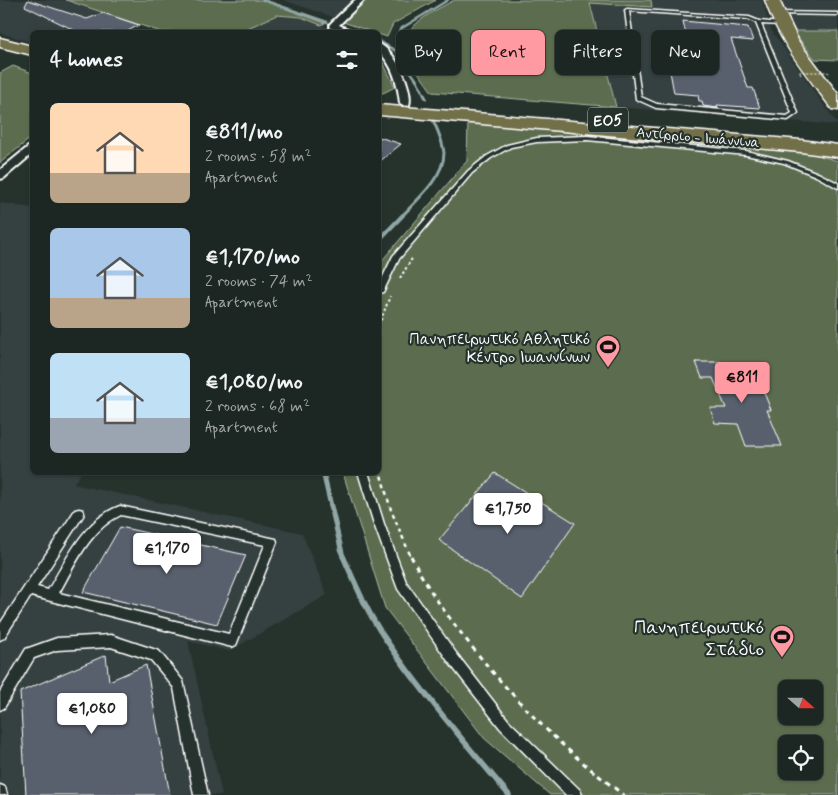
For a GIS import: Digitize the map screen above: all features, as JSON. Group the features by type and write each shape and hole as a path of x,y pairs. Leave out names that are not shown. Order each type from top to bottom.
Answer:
{"highway":[{"path":"776,13 792,45 838,105"},
{"path":"0,42 30,50"},
{"path":"0,51 30,59"},
{"name":"Αντίρριο - Ιωάννινα","path":"381,100 808,136 838,136"},
{"name":"Αντίρριο - Ιωάννινα","path":"381,110 801,146 838,151"}],"street":[{"path":"342,30 333,26 360,0"},
{"path":"381,49 388,56 404,86 405,102"},
{"path":"0,176 30,151"}],"lane":[{"path":"627,10 749,18 758,22 795,113 788,118 656,106 638,98 627,10"},
{"path":"758,22 776,13 838,14"},
{"path":"381,288 396,258 470,172 489,156 509,146 567,137 732,151 786,162 818,175 838,186"},
{"path":"364,475 379,524 402,585 452,657 504,724 575,795"},
{"path":"28,590 51,596 232,641 272,542 120,510 110,513 95,525 51,596"},
{"path":"0,634 78,513"},
{"path":"0,704 30,653 56,644 111,641 155,655 179,685 201,795"}],"path":[{"path":"801,75 800,72 828,72 830,75"},
{"path":"397,283 413,257"},
{"path":"381,318 393,289"},
{"path":"381,474 404,541 421,577 448,616 510,693 555,741 594,774 624,795"}],"shaded area":[{"path":"0,0 66,0 103,13 56,30 30,30 30,40 28,41 0,33"},
{"path":"283,0 355,0 336,18"},
{"path":"651,0 762,0 771,30 838,125 616,107 608,75 641,75 641,30 597,30 590,3 651,7"},
{"path":"782,0 838,0 838,31 793,31"},
{"path":"277,15 301,17 335,30 243,30"},
{"path":"0,203 30,208 30,475 80,475 73,484 302,533 327,595 229,651 188,641 222,795 0,795"}],"green space":[{"path":"66,0 262,0 325,23 321,25 301,17 277,15 243,30 155,30"},
{"path":"362,0 436,0 393,24 387,37 381,35 381,30 366,30 340,21"},
{"path":"454,0 651,0 652,7 590,3 597,30 555,30 555,75 608,75 616,107 432,92 420,75 461,75 461,30 411,30 420,20"},
{"path":"793,31 838,31 838,60 815,59"},
{"path":"381,58 395,87 381,92"},
{"path":"13,66 30,72 30,139 0,163 0,73"},
{"name":"Πανηπειρωτικό Αθλητικό Κέντρο Ιωαννίνων","path":"468,121 814,154 838,161 838,795 550,795 484,738 385,608 344,475 381,475 381,262 467,161"}],"building":[{"path":"28,0 87,19 103,13 139,25 130,30 74,30 25,6"},
{"path":"683,21 748,27 753,41 731,39 748,88 753,88 760,108 703,106 702,101 699,101 698,95 674,93 671,75 719,75 719,30 685,30"},
{"path":"381,138 401,144 381,160"},
{"path":"696,362 721,362 724,367 743,367 748,378 758,378 771,410 767,410 782,446 746,446 738,424 715,423 710,408 726,408 713,378 702,378"},
{"path":"495,473 575,523 522,599 439,540"},
{"path":"120,527 246,555 217,624 83,592"},
{"path":"106,655 109,681 146,665 170,795 26,795 20,692"}],"waterway":[{"path":"263,0 327,22"},
{"path":"400,30 448,0"},
{"path":"346,28 352,30"},
{"path":"381,42 396,51"},
{"path":"413,75 425,96"},
{"path":"402,216 429,188 440,171 443,162 443,144 433,120"},
{"path":"381,238 403,215"},
{"path":"324,475 343,557"},
{"path":"343,556 367,608 384,637 429,698 509,795"}],"place":[{"name":"Πανηπειρωτικό Αθλητικό Κέντρο Ιωαννίνων","path":"608,368"},
{"name":"Πανηπειρωτικό Στάδιο","path":"782,658"}]}
